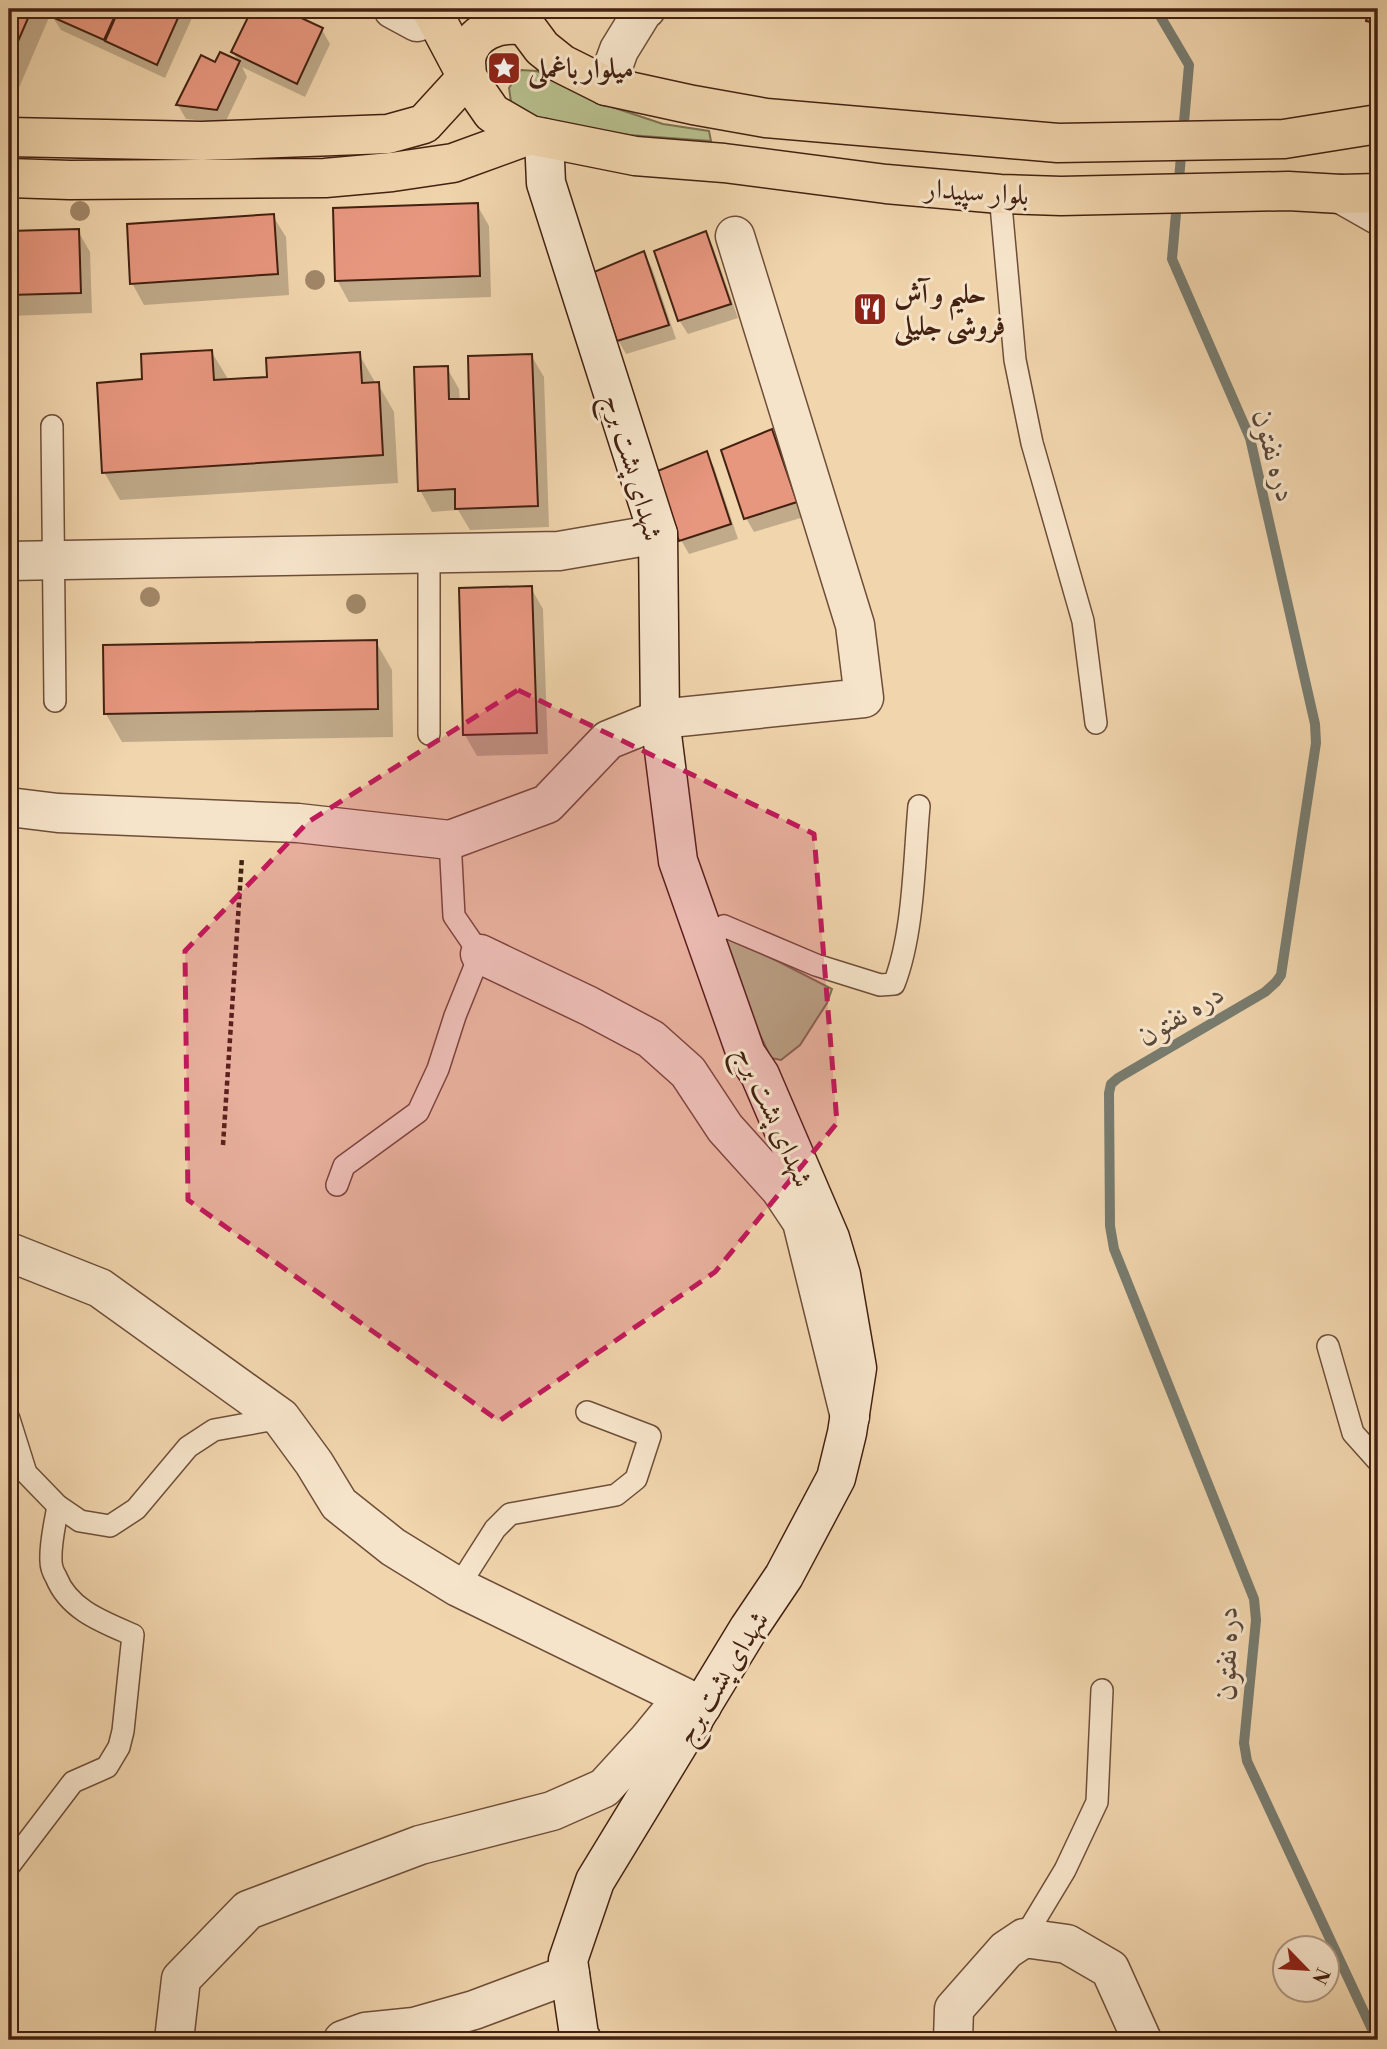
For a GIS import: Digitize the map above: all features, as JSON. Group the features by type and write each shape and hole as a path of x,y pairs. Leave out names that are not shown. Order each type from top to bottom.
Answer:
{"main road":[{"path":"438,11 467,77 492,113 551,139"},
{"path":"9,137 202,141 388,134 424,124 467,77 466,60 472,42 490,28 515,24 520,18 542,48 562,64 601,84"},
{"name":"بلوار سپیدار","path":"601,84 693,105 766,117 1058,143 1284,139 1378,124"},
{"path":"9,178 326,178 453,163 551,139"},
{"name":"بلوار سپیدار","path":"551,139 635,156 724,163 886,184 1000,194 1061,196 1288,191 1360,193"}],"street":[{"path":"393,9 417,22 438,11"},
{"path":"601,84 646,9"},
{"name":"شهدای پشت برج","path":"551,139 546,183 658,534 660,719 678,861 709,926 746,1054 760,1075 830,1238 841,1275 857,1368 850,1417 836,1478 784,1576 749,1628 686,1709 595,1881 568,1960 582,2040"},
{"path":"1360,193 1378,215"},
{"path":"9,807 58,813 298,823 450,840 547,804 608,740 660,719 864,698 855,625 734,236"},
{"path":"9,561 559,551 658,534"},
{"path":"480,954 652,1039 688,1072 725,1128 780,1189 802,1222 850,1417"},
{"path":"9,1252 100,1287 281,1418 314,1463 339,1504 393,1547 458,1587 686,1709 648,1740 604,1788 552,1811 420,1845 248,1910 181,1979 174,2040"},
{"path":"953,2040 954,2009 1006,1950 1024,1938 1067,1944 1110,1969 1143,2040"},
{"path":"343,2040 365,2032 414,2027 474,2010 570,1974"}],"lane":[{"path":"1000,194 1015,360 1032,443 1083,621 1096,723"},
{"path":"52,426 55,701"},
{"path":"429,553 429,734"},
{"path":"709,926 816,965 880,985 894,984 908,926 919,806"},
{"path":"337,1185 344,1166 418,1112 438,1069 455,1016 480,954 454,916 450,840"},
{"path":"1328,1346 1353,1433 1378,1461"},
{"path":"458,1587 489,1538 510,1514 617,1495 636,1479 650,1436 587,1412"},
{"path":"9,1419 26,1473 58,1506 80,1521 110,1526 136,1509 188,1447 214,1430 281,1418"},
{"path":"9,1866 73,1782 107,1767 119,1747 123,1731 133,1635 100,1621 74,1604 58,1584 50,1564 58,1506"},
{"path":"1024,1938 1065,1870 1097,1801 1102,1690"}],"path":[{"path":"223,1145 244,821"}],"highlighted area":[{"path":"518,690 814,834 837,1123 715,1272 499,1421 188,1200 185,951 308,822"}],"green space":[{"path":"521,70 537,71 612,107 663,124 709,131 711,141 629,135 533,119 512,109 509,88"},
{"path":"725,934 832,989 827,1003 800,1045 781,1060 771,1058 716,943"}],"building":[{"path":"9,9 32,9 9,62"},
{"path":"54,9 118,9 104,40 50,16"},
{"path":"119,9 182,9 157,65 105,41"},
{"path":"252,9 282,9 323,28 297,84 231,52"},
{"path":"1369,9 1378,9 1378,24 1366,21"},
{"path":"220,52 240,61 217,110 176,105 201,55 215,62"},
{"path":"478,203 480,276 335,281 333,208"},
{"path":"274,214 278,274 130,284 127,224"},
{"path":"79,229 81,293 9,295 9,231"},
{"path":"706,231 731,304 678,321 654,251"},
{"path":"644,251 669,325 617,341 594,272"},
{"path":"212,350 214,380 267,377 266,358 360,352 362,383 379,382 383,455 102,473 97,383 142,379 141,354"},
{"path":"532,354 538,506 455,509 455,489 418,491 414,367 448,366 449,399 469,399 468,356"},
{"path":"772,429 797,502 744,519 721,450"},
{"path":"707,451 731,524 679,541 655,472"},
{"path":"532,586 537,733 463,735 459,588"},
{"path":"377,640 378,709 104,714 103,645"}],"waterway":[{"name":"دره نفتون","path":"1156,9 1189,65 1172,259 1250,438 1315,724 1316,743 1281,975 1265,992 1111,1084 1110,1226 1114,1249 1254,1599 1256,1620 1244,1743 1247,1761 1377,2040"}],"place":[{"name":"میلوار باغملی","path":"504,68"},
{"name":"حلیم و آش فروشی جلیلی","path":"870,309"}]}
